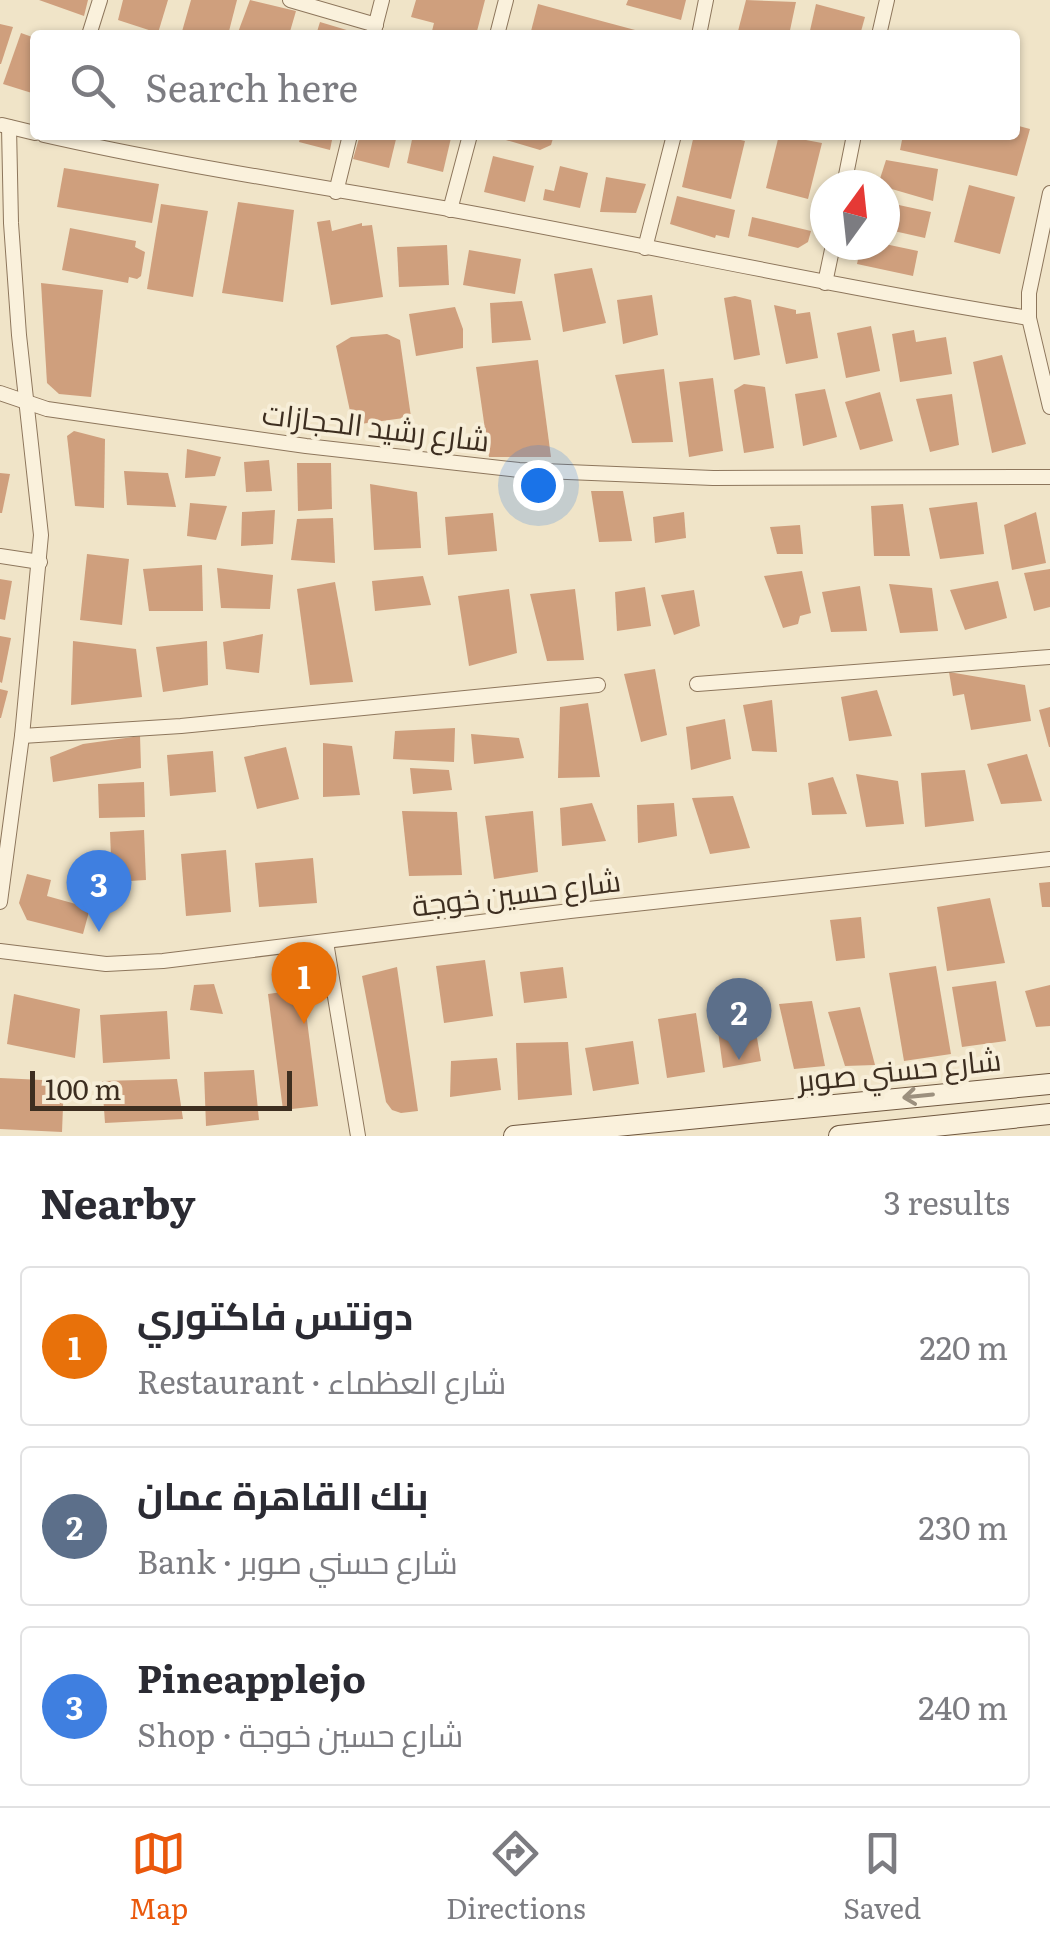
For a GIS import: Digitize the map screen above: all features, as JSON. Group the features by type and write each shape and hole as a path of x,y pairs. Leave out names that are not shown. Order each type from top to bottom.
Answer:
{"main road":[{"name":"شارع حسني صوبر","path":"514,1136 1050,1084"},
{"path":"986,1090 993,1119"},
{"name":"شارع حسني صوبر","path":"850,1135 1050,1114"}],"street":[{"path":"91,30 100,0"},
{"path":"290,0 375,30 382,0"},
{"path":"498,30 506,0"},
{"path":"700,30 706,0"},
{"path":"880,30 887,0"},
{"path":"0,902 40,562 41,535 26,404 4,126 30,132"},
{"path":"75,140 336,192 1028,318"},
{"path":"336,192 349,140"},
{"path":"450,210 469,140"},
{"path":"645,248 673,140"},
{"path":"847,170 853,140"},
{"path":"1050,193 1029,292 1028,318 1050,406"},
{"path":"825,283 829,260"},
{"name":"شارع رشيد الحجازات","path":"0,393 47,410 470,466 696,478 1050,477"},
{"path":"0,556 40,562"},
{"path":"698,684 1050,657"},
{"path":"22,736 181,726 598,685"},
{"name":"شارع حسين خوجة","path":"0,952 127,963 1046,857"},
{"path":"326,942 358,1136"}],"building":[{"path":"39,0 88,0 84,16"},
{"path":"123,0 168,0 159,30 118,20"},
{"path":"191,0 237,0 229,30 182,30"},
{"path":"250,0 296,11 290,30 239,30"},
{"path":"416,0 485,0 477,30 432,30 434,23 411,17"},
{"path":"628,0 686,0 681,20 626,5"},
{"path":"746,0 796,2 790,30 738,30"},
{"path":"538,4 635,30 531,30"},
{"path":"816,4 865,17 861,30 810,30"},
{"path":"320,22 347,30 318,30"},
{"path":"0,24 13,27 1,64 0,64"},
{"path":"21,33 30,36 30,92 3,84"},
{"path":"1020,126 1030,129 1017,176 900,150 902,140 1020,140"},
{"path":"300,140 332,140 330,150"},
{"path":"359,140 396,140 389,168 353,159"},
{"path":"412,140 451,140 443,172 407,163"},
{"path":"506,140 552,140 540,150"},
{"path":"693,140 745,141 731,199 682,187"},
{"path":"778,140 822,143 815,170 810,170 808,199 766,188"},
{"path":"493,156 534,166 525,202 484,192"},
{"path":"886,160 938,169 933,201 900,191 900,170 883,170"},
{"path":"560,166 588,173 580,208 543,200 545,189 554,191"},
{"path":"64,168 159,184 152,223 57,207"},
{"path":"606,177 646,184 636,213 600,212"},
{"path":"969,185 1015,197 1000,254 954,242"},
{"path":"677,196 735,210 729,238 715,238 670,224"},
{"path":"238,202 294,210 283,302 222,293"},
{"path":"161,204 208,211 193,297 147,289"},
{"path":"900,205 931,212 925,238 900,232"},
{"path":"752,217 810,231 808,242 798,248 748,236"},
{"path":"330,220 332,231 362,223 372,225 383,297 331,305 317,222"},
{"path":"70,228 136,241 135,247 145,252 141,276 129,277 128,283 62,270"},
{"path":"447,245 449,285 399,287 397,247"},
{"path":"900,247 918,251 913,276 857,264 858,260 900,260"},
{"path":"469,250 521,259 515,294 463,285"},
{"path":"592,268 606,323 563,332 554,274"},
{"path":"41,283 103,290 91,397 59,394 47,383"},
{"path":"652,295 658,335 623,344 617,300"},
{"path":"724,298 751,300 760,355 734,360"},
{"path":"522,301 531,340 492,343 490,303"},
{"path":"774,305 796,310 796,314 810,312 818,358 786,364"},
{"path":"455,307 463,329 463,348 416,356 409,314"},
{"path":"871,326 880,371 846,378 837,333"},
{"path":"914,330 916,342 946,337 952,374 900,382 892,334"},
{"path":"387,334 400,340 411,417 353,425 336,346 351,337"},
{"path":"1002,355 1026,444 992,453 973,362"},
{"path":"538,360 551,457 489,457 476,367"},
{"path":"664,369 673,442 632,443 615,375"},
{"path":"713,378 723,451 689,457 679,382"},
{"path":"744,384 765,387 774,448 744,453 734,390"},
{"path":"825,389 837,437 803,446 795,394"},
{"path":"880,392 893,441 860,450 845,402"},
{"path":"952,394 959,445 930,452 916,399"},
{"path":"74,431 105,439 104,508 75,506 67,436"},
{"path":"187,449 221,457 215,476 185,478"},
{"path":"269,460 272,491 246,492 244,462"},
{"path":"297,463 331,463 332,509 298,511"},
{"path":"124,471 168,473 176,507 127,505"},
{"path":"0,473 10,474 2,513 0,513"},
{"path":"370,484 417,492 421,548 374,550"},
{"path":"591,491 623,491 632,541 599,542"},
{"path":"977,502 984,554 940,559 929,508"},
{"path":"190,503 227,506 216,540 187,536"},
{"path":"903,504 910,556 874,556 871,506"},
{"path":"275,510 273,544 241,546 242,512"},
{"path":"684,512 686,538 655,543 653,517"},
{"path":"1036,512 1046,563 1012,570 1004,525"},
{"path":"493,513 497,551 448,555 445,517"},
{"path":"333,518 335,563 291,560 297,519"},
{"path":"800,525 803,554 777,554 770,527"},
{"path":"87,554 129,559 122,625 80,620"},
{"path":"202,565 203,611 149,611 143,569"},
{"path":"217,568 273,575 270,609 221,608"},
{"path":"1050,569 1050,607 1034,611 1024,573"},
{"path":"802,571 811,613 800,616 798,624 783,628 764,576"},
{"path":"423,576 431,605 375,611 372,581"},
{"path":"0,579 12,581 5,620 0,619"},
{"path":"998,581 1007,618 965,630 950,590"},
{"path":"335,582 353,682 310,685 297,589"},
{"path":"889,584 932,588 938,631 900,633"},
{"path":"860,586 867,631 831,632 822,592"},
{"path":"645,587 651,626 617,631 615,592"},
{"path":"509,589 517,653 469,666 458,596"},
{"path":"575,589 584,660 547,661 530,594"},
{"path":"694,590 700,626 674,635 661,595"},
{"path":"263,634 259,673 226,669 223,642"},
{"path":"0,636 11,638 2,683 0,682"},
{"path":"73,641 136,649 142,697 71,705"},
{"path":"207,641 208,685 163,692 156,647"},
{"path":"655,669 667,735 641,742 624,674"},
{"path":"949,672 1025,685 1031,721 971,730 964,694 953,696"},
{"path":"0,689 8,691 1,718 0,718"},
{"path":"877,690 892,736 849,741 841,697"},
{"path":"772,700 777,752 752,751 743,705"},
{"path":"588,703 600,777 558,778 560,707"},
{"path":"1050,707 1050,747 1049,747 1039,710"},
{"path":"725,719 731,759 691,770 686,727"},
{"path":"455,728 454,762 393,759 395,731"},
{"path":"471,734 519,738 524,758 474,764"},
{"path":"140,736 141,768 53,782 50,757 83,744"},
{"path":"323,743 352,746 360,795 323,797"},
{"path":"286,747 299,799 257,809 244,757"},
{"path":"213,751 216,792 170,796 167,755"},
{"path":"1027,754 1042,801 1001,804 987,764"},
{"path":"410,768 449,770 452,790 413,794"},
{"path":"965,770 974,821 925,827 921,773"},
{"path":"856,774 898,781 904,824 866,827"},
{"path":"833,777 847,814 812,815 808,783"},
{"path":"144,782 145,817 99,818 98,784"},
{"path":"733,796 750,848 710,854 692,798"},
{"path":"592,803 606,841 562,846 560,808"},
{"path":"674,803 677,836 638,843 637,805"},
{"path":"402,811 457,812 462,875 409,876"},
{"path":"533,811 538,872 494,879 485,816"},
{"path":"144,830 146,880 112,882 110,832"},
{"path":"226,850 231,912 186,916 181,854"},
{"path":"313,858 317,903 259,907 255,863"},
{"path":"27,874 51,880 47,896 90,908 83,934 27,920 19,903"},
{"path":"1050,882 1050,907 1042,907 1039,883"},
{"path":"990,898 1005,963 947,971 937,907"},
{"path":"861,917 865,958 836,961 830,920"},
{"path":"485,960 493,1016 444,1023 436,966"},
{"path":"936,966 951,1054 904,1061 889,973"},
{"path":"397,967 418,1111 401,1113 386,1102 362,976"},
{"path":"563,967 567,998 524,1003 520,972"},
{"path":"996,981 1006,1041 962,1047 952,987"},
{"path":"214,984 223,1014 190,1010 194,985"},
{"path":"1050,985 1050,1026 1036,1027 1025,991"},
{"path":"303,989 318,1106 283,1110 268,994"},
{"path":"14,994 80,1009 75,1058 7,1044"},
{"path":"812,1001 825,1066 794,1069 779,1004"},
{"path":"751,1003 761,1061 723,1068 715,1009"},
{"path":"860,1007 875,1065 845,1066 828,1012"},
{"path":"167,1011 170,1059 103,1063 100,1015"},
{"path":"696,1013 705,1072 667,1078 658,1019"},
{"path":"633,1041 639,1084 593,1091 585,1048"},
{"path":"568,1042 572,1095 518,1100 516,1043"},
{"path":"497,1058 501,1090 450,1097 451,1061"},
{"path":"254,1070 259,1120 206,1126 204,1072"},
{"path":"0,1078 64,1081 62,1132 0,1129"},
{"path":"177,1079 183,1119 105,1123 102,1081"}],"place":[{"name":"Pineapplejo","path":"99,932"},
{"name":"دونتس فاكتوري","path":"304,1024"},
{"name":"بنك القاهرة عمان","path":"739,1060"}]}
